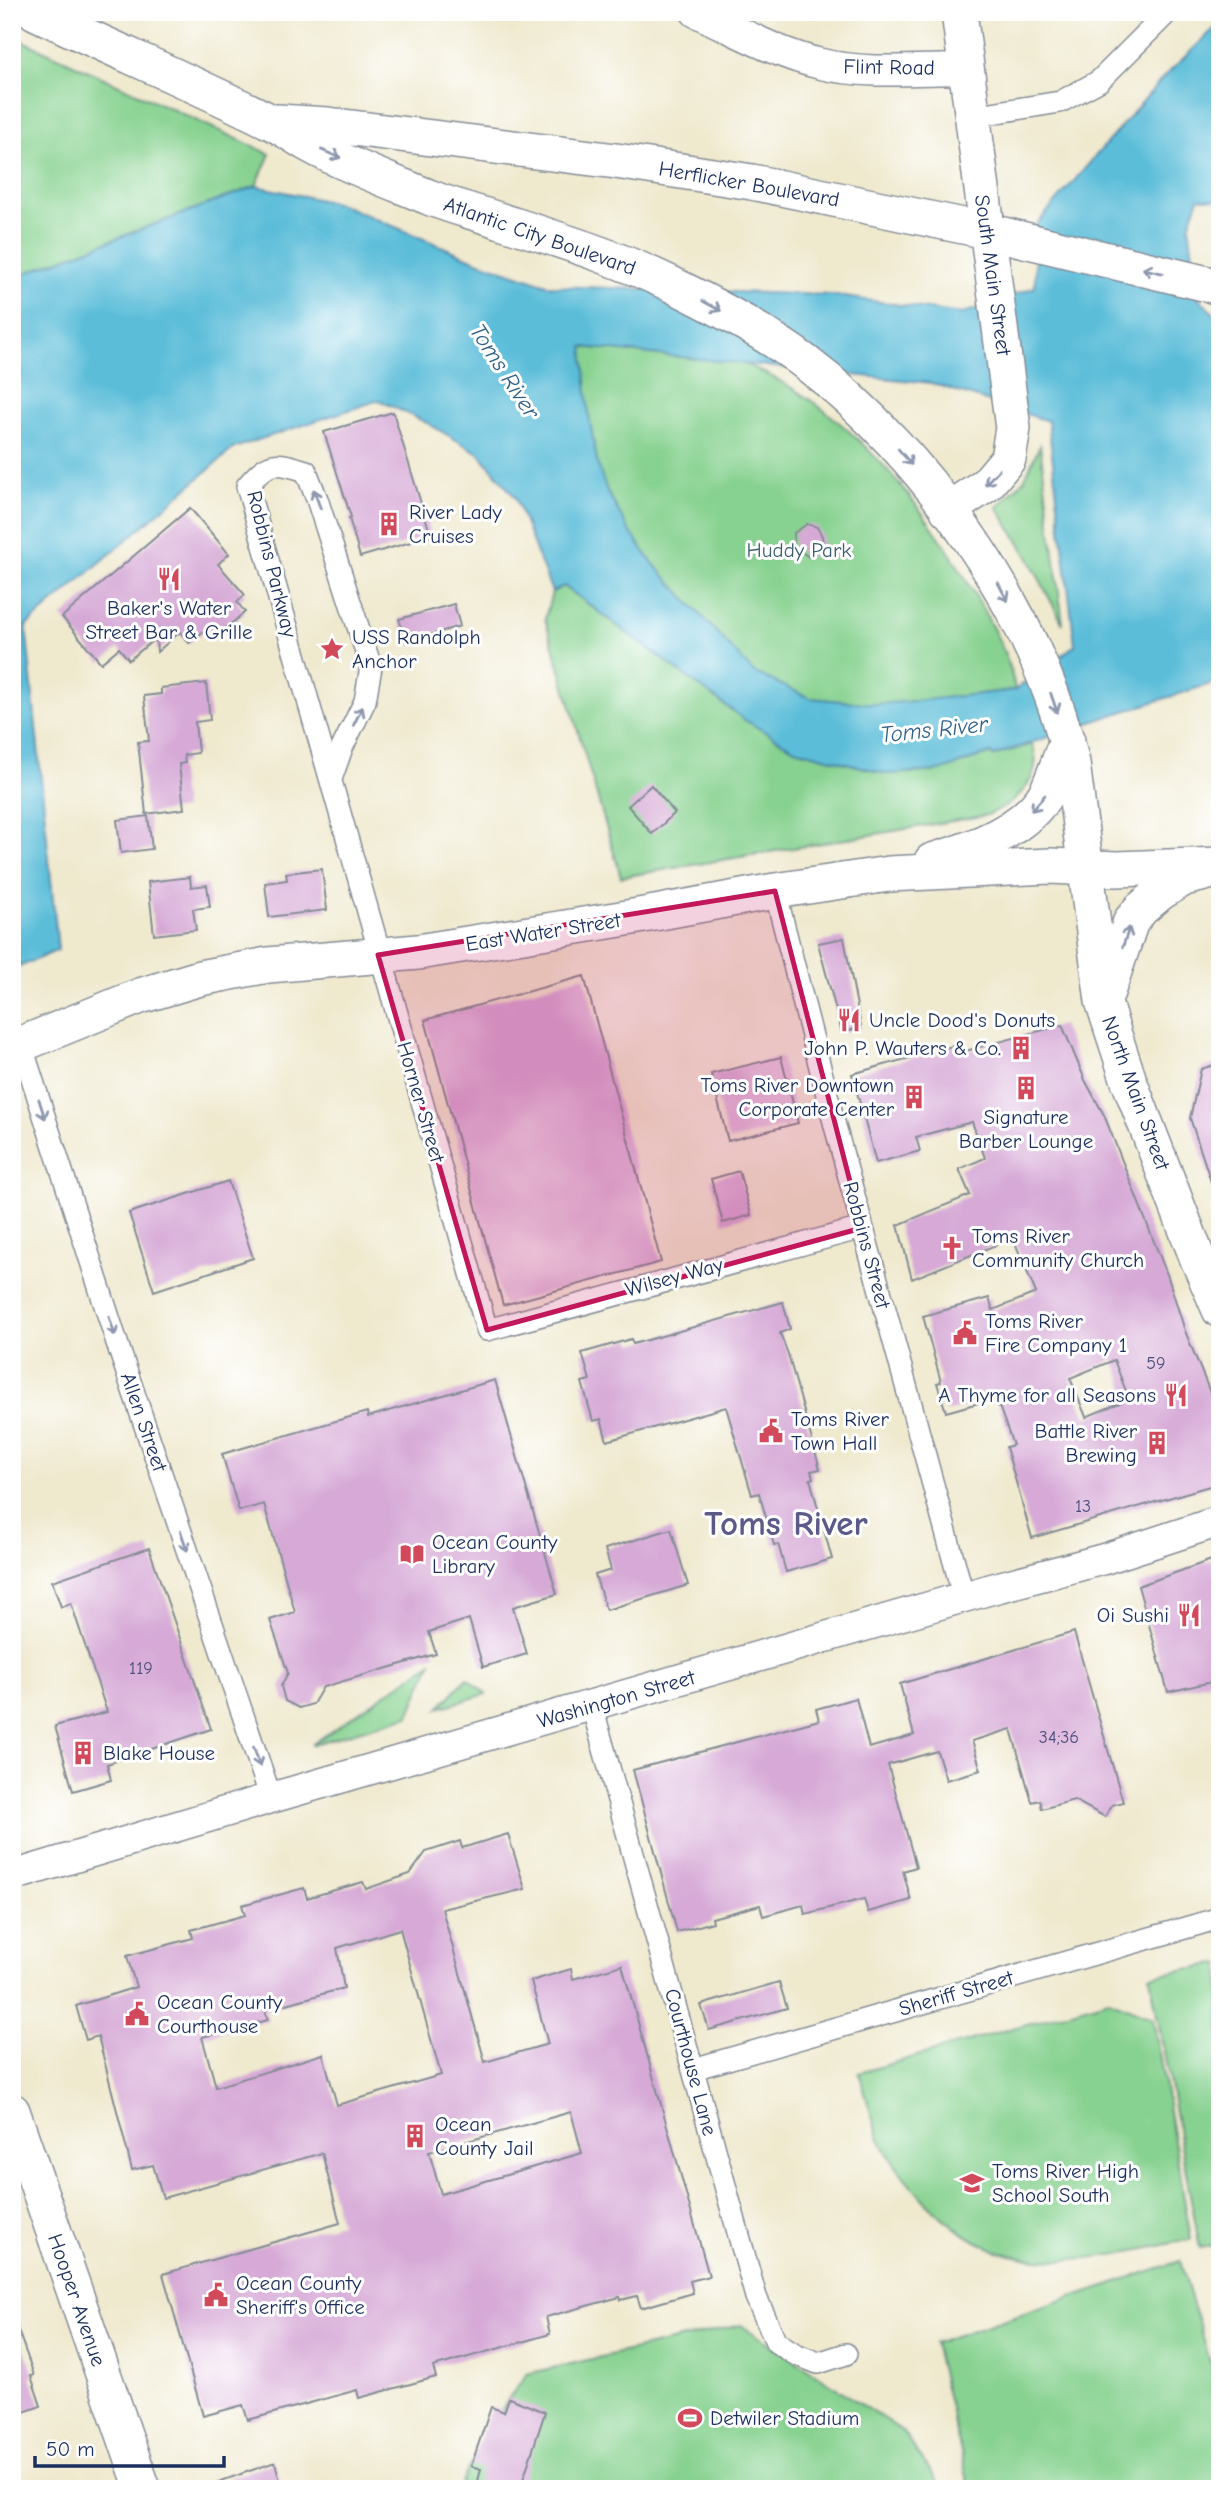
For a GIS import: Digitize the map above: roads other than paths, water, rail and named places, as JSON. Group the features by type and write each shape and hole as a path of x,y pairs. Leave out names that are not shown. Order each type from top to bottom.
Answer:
{"main road":[{"name":"Atlantic City Boulevard","path":"35,12 271,121 308,144 434,199 597,252 651,275 764,336 804,361 859,407 893,441 948,510 999,583 1041,664 1067,741 1085,867"},
{"name":"Flint Road","path":"696,12 785,52 819,64 849,69 966,69"},
{"name":"South Main Street","path":"948,510 987,484 1008,459 1013,428 959,12"},
{"name":"Herflicker Boulevard","path":"271,121 328,125 616,161 752,183 987,231 1220,287"},
{"path":"888,874 946,857 993,839 1024,819 1046,793 1067,741"},
{"name":"East Water Street","path":"17,1046 140,996 200,978 268,965 418,952 888,874 1050,866 1117,869 1220,867"},
{"name":"North Main Street","path":"1085,867 1103,1001 1129,1081 1220,1310"},
{"path":"1103,1001 1131,921 1141,909 1184,878 1220,867"},
{"name":"Washington Street","path":"12,1877 271,1798 1104,1559 1220,1521"},
{"name":"Hooper Avenue","path":"12,2111 143,2489"}],"street":[{"path":"973,116 1060,102 1099,80 1168,12"},
{"name":"Robbins Parkway","path":"331,779 342,747 365,701 371,667 306,471 281,463 261,469 247,486 379,955"},
{"name":"Robbins Street","path":"775,891 785,940 964,1598"},
{"name":"Horner Street","path":"379,955 487,1330"},
{"name":"Allen Street","path":"17,1046 271,1798"},
{"name":"Wilsey Way","path":"487,1330 862,1228"},
{"name":"Courthouse Lane","path":"592,1706 756,2297 776,2342 795,2354 818,2362 846,2354"},
{"name":"Sheriff Street","path":"693,2069 1220,1918"}],"water":[{"path":"1220,23 1220,200 1199,198 1189,226 1199,298 1220,320 1220,681 940,771 887,774 795,749 745,720 564,586 552,592 515,497 480,454 427,423 379,400 234,448 26,626 58,950 12,970 12,278 256,186 340,204 477,261 550,286 831,295 962,314 1035,287 1035,226 1163,78","holes":["583,347 931,383 1048,421 1075,645 1015,690 876,704 810,698 753,672 651,561 627,527 607,491 598,466 589,416"]}],"place":[{"name":"River Lady Cruises","path":"389,524"},
{"name":"Baker's Water Street Bar & Grille","path":"169,579"},
{"name":"USS Randolph Anchor","path":"332,649"},
{"name":"Uncle Dood's Donuts","path":"849,1020"},
{"name":"John P. Wauters & Co.","path":"1021,1048"},
{"name":"Signature Barber Lounge","path":"1026,1088"},
{"name":"Toms River Downtown Corporate Center","path":"914,1097"},
{"name":"Toms River Community Church","path":"952,1248"},
{"name":"Toms River Fire Company 1","path":"965,1333"},
{"name":"A Thyme for all Seasons","path":"1176,1395"},
{"name":"Toms River Town Hall","path":"771,1431"},
{"name":"Battle River Brewing","path":"1157,1443"},
{"name":"Ocean County Library","path":"412,1554"},
{"name":"Oi Sushi","path":"1189,1615"},
{"name":"Blake House","path":"83,1753"},
{"name":"Ocean County Courthouse","path":"137,2014"},
{"name":"Ocean County Jail","path":"415,2136"},
{"name":"Toms River High School South","path":"972,2183"},
{"name":"Ocean County Sheriff's Office","path":"216,2295"},
{"name":"Detwiler Stadium","path":"690,2418"}],"district":[{"name":"Toms River","path":"786,1523"}],"park label":[{"name":"Huddy Park","path":"799,550"}]}
